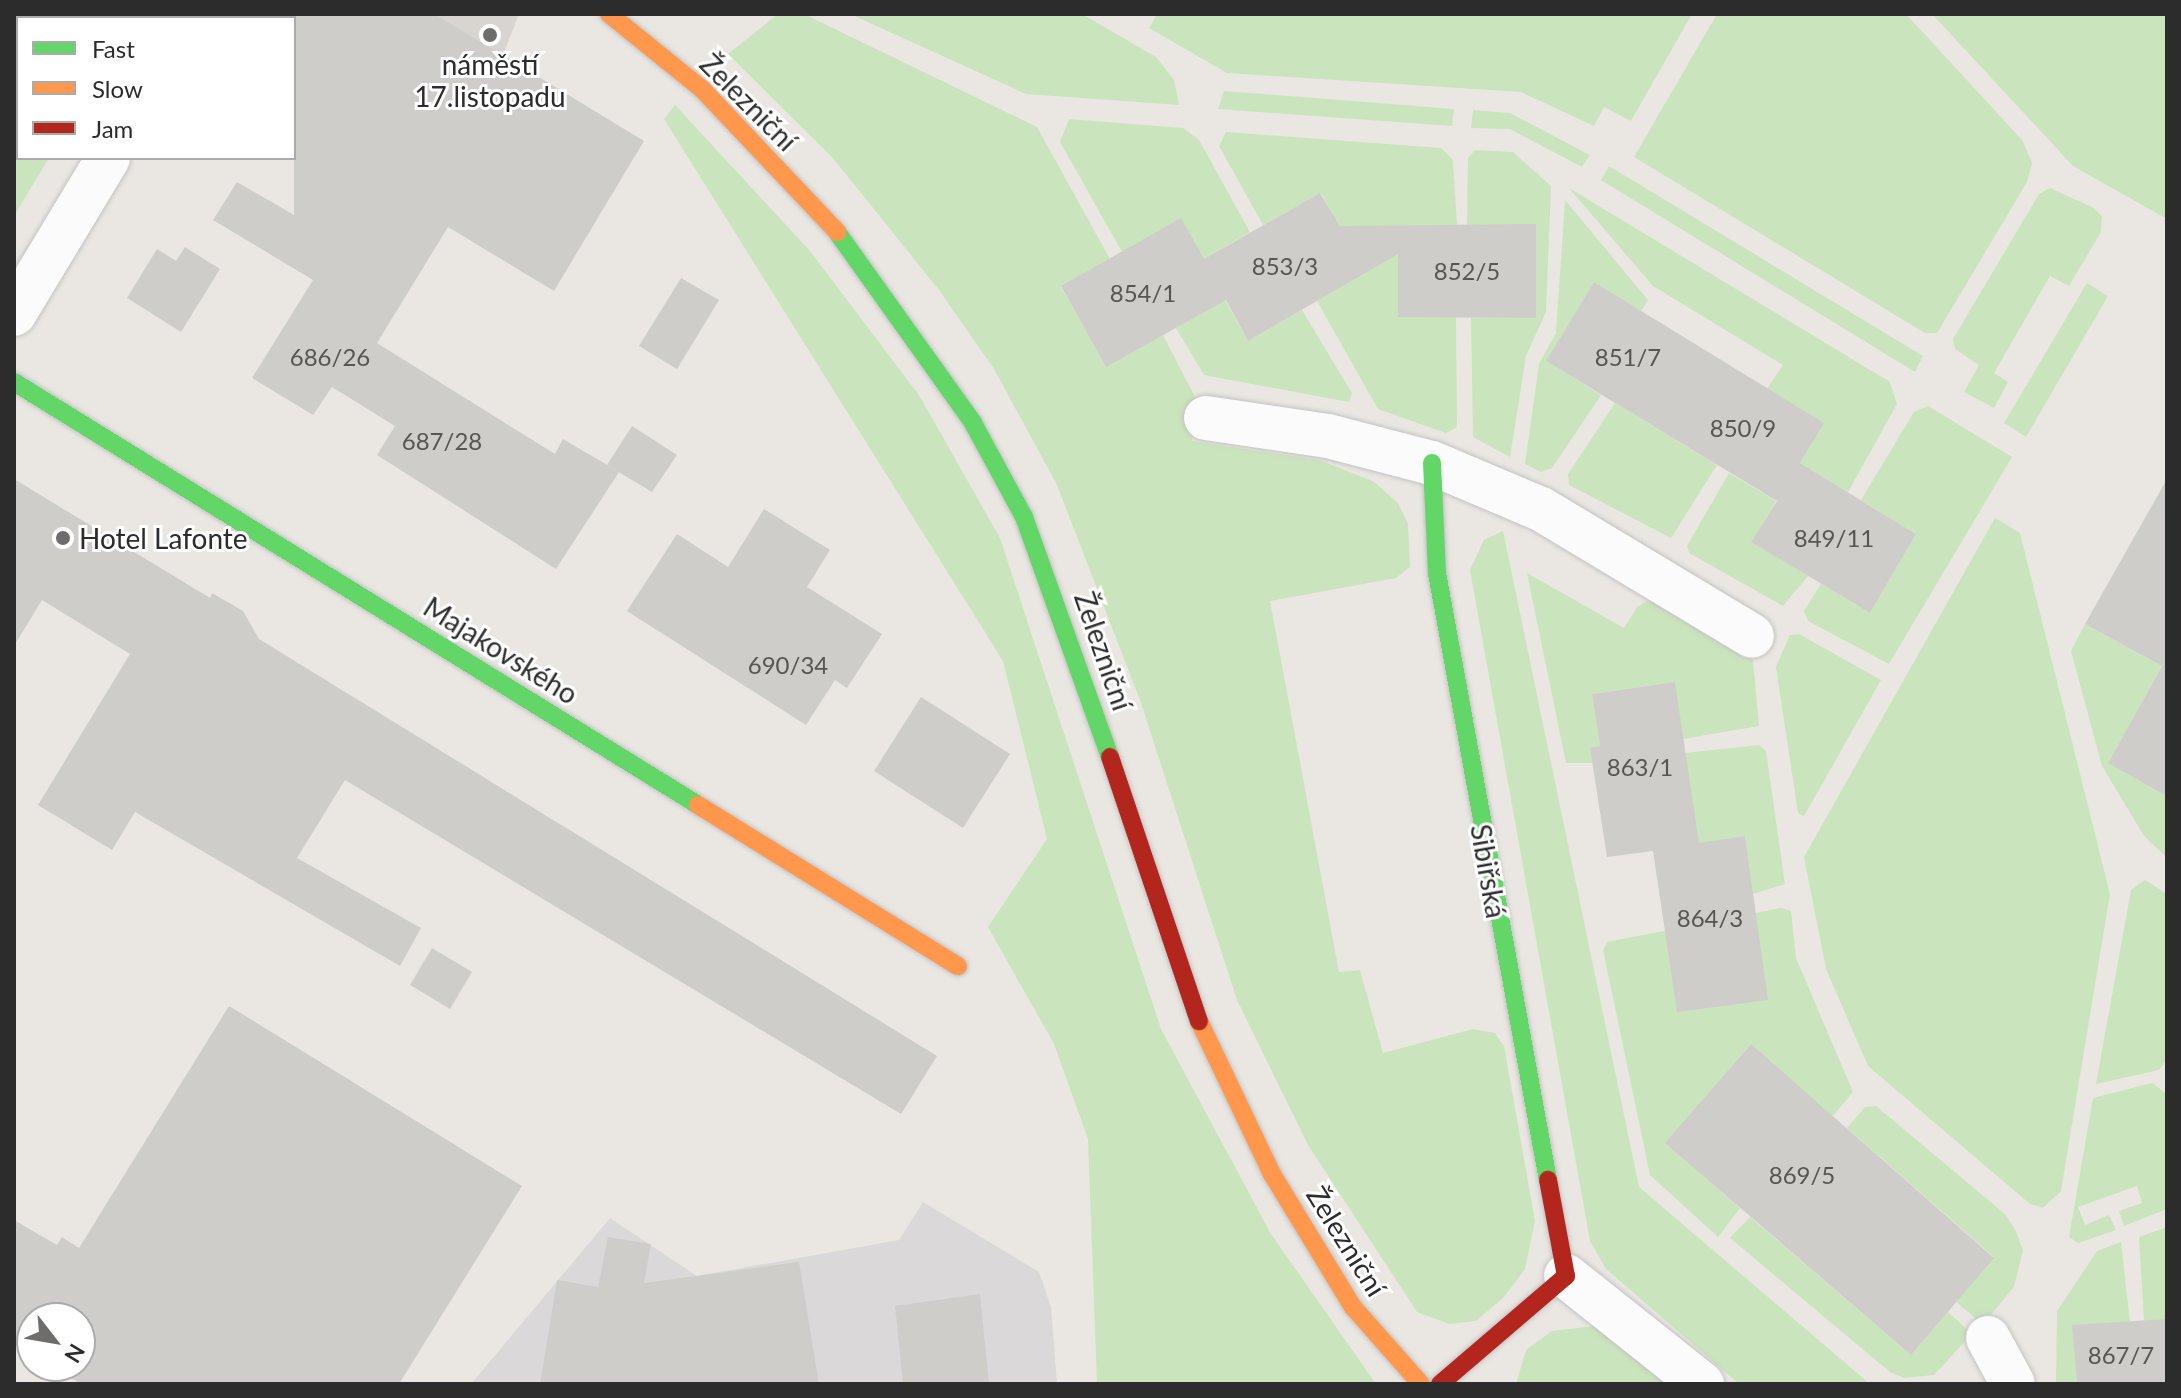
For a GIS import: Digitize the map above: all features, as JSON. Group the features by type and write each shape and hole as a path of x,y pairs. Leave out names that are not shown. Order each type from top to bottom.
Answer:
{"street":[{"name":"Železniční","path":"609,14 702,89 846,241 973,423 1024,517 1064,616 1185,991 1288,1200 1353,1307 1421,1384"},
{"path":"14,314 107,160"},
{"name":"Majakovského","path":"14,382 958,966"},
{"path":"1206,418 1328,436 1432,463 1541,509 1752,636"},
{"name":"Sibiřská","path":"1432,463 1437,573 1566,1276"},
{"path":"1440,1384 1566,1276 1702,1384"},
{"path":"1988,1338 2013,1384"}],"shaded area":[{"name":"náměstí 17.listopadu","path":"435,14 519,14 503,55"},
{"path":"923,1202 1039,1272 1051,1307 1057,1384 471,1384 610,1218 697,1276 899,1240"}],"green space":[{"path":"778,14 804,14 1037,127 1110,259 1061,287 1106,366 1163,335 1195,397 1192,441 1319,460 1373,481 1398,503 1408,524 1410,567 1396,578 1270,601 1339,972 1360,970 1383,1053 1473,1029 1495,1033 1504,1046 1535,1221 1525,1269 1504,1297 1476,1321 1449,1324 1417,1312 1308,1145 1237,1000 1140,700 1057,485 994,369 939,290 832,157 728,54"},
{"path":"850,14 1082,14 1156,57 1174,80 1179,105 1026,94"},
{"path":"1157,14 1692,14 1631,121 1604,107 1594,126 1521,92 1227,73 1149,28"},
{"path":"1717,14 1906,14 2022,140 2032,163 2027,182 1937,333 1925,333 1634,157"},
{"path":"1932,14 2167,14 2167,219 2073,166"},
{"path":"14,20 16,160 48,160 14,216"},
{"path":"1224,91 1454,109 1452,126 1218,109"},
{"path":"675,105 810,251 919,395 1000,538 1161,1029 1271,1234 1376,1384 1097,1384 1088,1139 1054,1044 988,927 1047,839 1003,661 664,119"},
{"path":"1473,110 1510,113 1590,155 1582,167 1510,129 1471,128"},
{"path":"1069,119 1183,128 1199,140 1250,232 1204,259 1122,252 1060,142"},
{"path":"1226,132 1441,148 1453,160 1457,225 1398,226 1398,317 1456,317 1457,427 1446,433 1378,409 1317,301 1366,272 1321,193 1263,225 1219,146"},
{"path":"1475,150 1513,152 1551,186 1546,312 1526,356 1510,457 1473,437 1471,318 1535,318 1467,225 1468,158"},
{"path":"1609,166 1923,356 1915,372 1601,180"},
{"path":"1569,188 1890,382 1897,404 1848,492 1800,463 1823,423 1767,389 1783,365 1653,286"},
{"path":"2050,188 2092,207 2102,216 2101,232 2069,286 2050,276 1994,373 2008,382 1994,408 1964,392 1979,365 1955,349 1953,339 2039,194"},
{"path":"1565,200 1648,300 1641,311 1594,282 1546,361 1601,395 1552,468 1541,472 1525,464 1539,364 1556,333"},
{"path":"2087,283 2108,296 2026,437 2004,423"},
{"path":"1225,300 1248,341 1302,310 1352,393 1349,402 1204,375 1176,328"},
{"path":"1615,403 1717,465 1671,538 1569,485 1568,474"},
{"path":"1928,406 2012,457 1889,664 1808,621 1804,611 1821,584 1870,613 1916,534 1861,500 1914,412"},
{"path":"1729,473 1776,501 1752,542 1808,576 1783,606 1689,553 1687,546"},
{"path":"1995,518 2020,533 2110,894 2061,1191 2043,1208 2030,1204 1868,1066 1826,969 1804,857"},
{"path":"1503,531 1639,1187 1870,1384 1739,1384 1606,1269 1590,1241 1470,570 1484,540"},
{"path":"1527,573 1624,628 1637,607 1647,601 1660,604 1753,660 1759,726 1683,739 1675,682 1592,694 1600,746 1593,763 1566,763"},
{"path":"2085,624 2162,666 2108,763 2167,791 2167,858 2144,836 2102,766 2071,651"},
{"path":"1799,634 1881,680 1804,816 1798,813 1776,667 1790,635"},
{"path":"1759,745 1766,751 1785,884 1753,894 1745,836 1697,844 1685,753"},
{"path":"2145,880 2167,894 2167,1059 2159,1070 2096,1084 2131,890"},
{"path":"1781,908 1791,911 1796,958 1853,1092 1833,1116 1750,1045 1666,1143 1740,1208 1718,1237 1650,1175 1603,950 1607,942"},
{"path":"2152,1083 2167,1094 2167,1209 2124,1226 2119,1211 2142,1203 2137,1186 2078,1207 2085,1225 2109,1215 2116,1230 2078,1243 2069,1237 2093,1098"},
{"path":"1876,1106 2006,1215 2016,1232 2023,1250 2014,1287 1983,1324 1956,1302 1994,1257 1847,1128 1865,1107"},
{"path":"1750,1217 1911,1355 1948,1312 1972,1334 1934,1375 1904,1378 1890,1372 1730,1238"},
{"path":"2167,1227 2167,1319 2144,1321 2139,1237"},
{"path":"2121,1242 2130,1322 2073,1326 2077,1384 2056,1384 2057,1311 2097,1251"},
{"path":"1595,1326 1675,1384 1516,1384 1526,1350 1552,1331"}],"building":[{"path":"435,14 644,141 554,291 448,227 377,343 555,454 563,439 619,472 556,569 377,455 395,426 332,387 313,415 252,378 313,280 213,220 237,182 294,215 294,16"},
{"path":"1320,193 1340,226 1536,224 1536,318 1398,317 1398,254 1248,341 1226,300 1106,367 1061,286 1181,218 1204,259"},
{"path":"185,247 220,269 181,332 127,298 157,249 176,261"},
{"path":"681,278 719,300 677,369 639,346"},
{"path":"1594,282 1824,423 1800,463 1916,534 1870,613 1751,542 1777,501 1546,361"},
{"path":"632,426 677,455 652,492 607,465"},
{"path":"14,479 210,598 212,593 243,611 259,639 937,1056 901,1114 345,780 297,858 421,928 400,966 135,812 112,850 38,805 130,654 42,600 14,646"},
{"path":"2167,479 2167,796 2108,763 2162,666 2085,624"},
{"path":"764,509 830,550 807,587 882,634 847,688 835,680 806,725 627,611 677,534 728,567"},
{"path":"1675,682 1699,843 1745,836 1768,1000 1677,1012 1653,851 1607,857 1590,748 1600,746 1592,694"},
{"path":"921,697 1010,754 963,828 874,771"},
{"path":"432,948 472,972 450,1009 410,985"},
{"path":"229,1006 522,1186 399,1384 81,1384 78,1382 96,1382 96,1302 16,1302 14,1343 14,1220 57,1245 62,1237 79,1248"},
{"path":"1751,1044 1994,1258 1911,1355 1665,1143"},
{"path":"608,1237 651,1244 644,1283 799,1262 819,1384 540,1384 557,1280 598,1287"},
{"path":"980,1294 989,1384 903,1384 895,1306"},
{"path":"2167,1319 2167,1384 2077,1384 2072,1325"}],"traffic: fast":[{"path":"837,232 973,423 1024,517 1110,757"},
{"path":"14,382 698,805"},
{"path":"1432,463 1437,573 1548,1180"}],"traffic: slow":[{"path":"609,14 702,89 837,232"},
{"path":"698,805 958,966"},
{"path":"1199,1021 1272,1174 1353,1307 1421,1384"}],"traffic: jam":[{"path":"1110,757 1199,1021"},
{"path":"1440,1384 1566,1276 1548,1180"}],"place":[{"name":"náměstí 17.listopadu","path":"490,35"},
{"name":"Hotel Lafonte","path":"63,538"}]}
